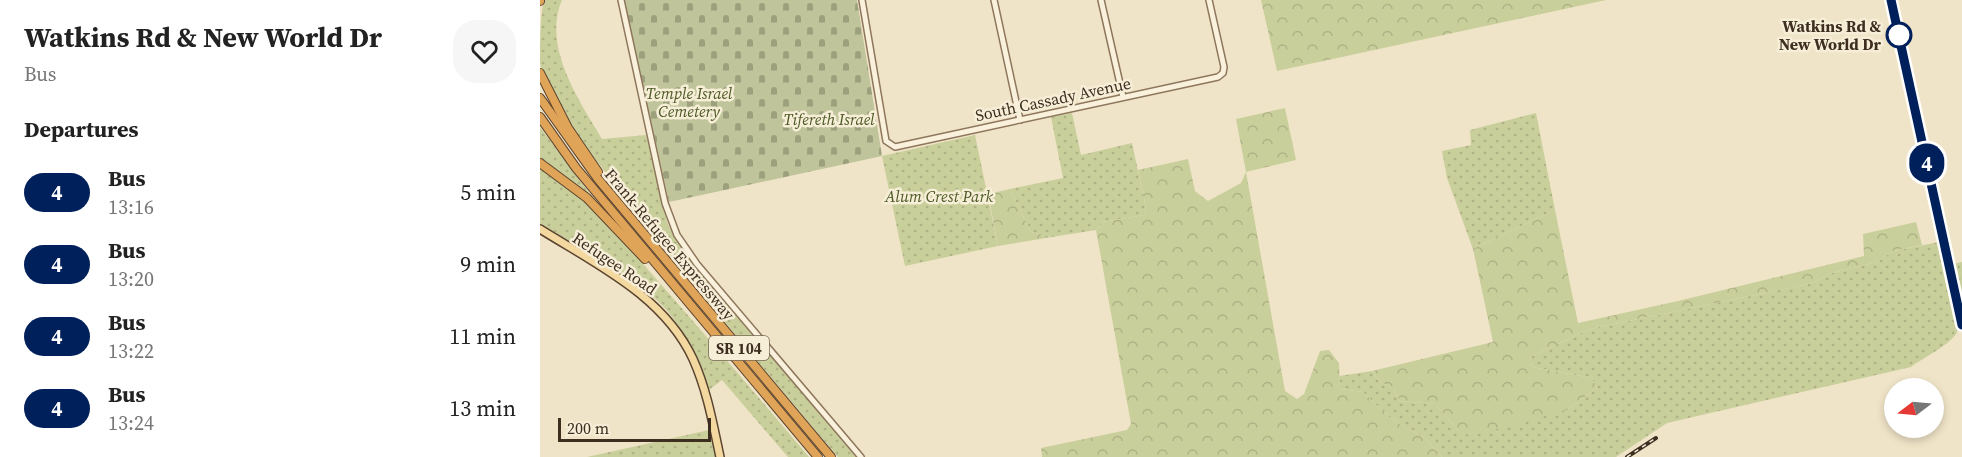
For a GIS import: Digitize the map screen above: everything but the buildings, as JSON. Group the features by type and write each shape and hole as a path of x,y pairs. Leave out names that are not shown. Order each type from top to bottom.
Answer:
{"highway":[{"path":"540,73 563,118 609,192"},
{"name":"Frank-Refugee Expressway","path":"540,98 574,149 831,457"},
{"name":"Frank-Refugee Expressway","path":"540,117 576,168 818,457"},
{"path":"540,164 587,198 644,258 663,272"}],"main road":[{"name":"Refugee Road","path":"540,229 635,290 672,325 685,344 699,375 720,457"}],"street":[{"path":"621,0 665,203 677,235 742,319 861,457"},
{"name":"South Cassady Avenue","path":"862,0 888,144 895,147 1218,77 1223,73 1209,0"},
{"path":"994,0 1020,120"},
{"path":"1101,0 1123,98"},
{"path":"1891,0 1962,325"}],"green space":[{"path":"544,0 562,0 557,18 560,54 574,90 602,139 646,135 668,225 690,261 856,457 838,457 672,258 562,112 552,95 540,63"},
{"name":"Tifereth Israel","path":"624,0 857,0 882,156 669,202"},
{"path":"1261,0 1606,0 1277,71"},
{"path":"1285,108 1296,160 1246,172 1236,119"},
{"path":"1072,113 1081,155 1132,143 1146,208 1144,215 1103,222 1096,230 1052,237 1031,232 1010,189 1063,178 1051,117"},
{"path":"1536,113 1555,210 1473,249 1447,178 1442,151 1471,145 1470,130"},
{"path":"540,127 592,199 563,174 540,160"},
{"name":"Alum Crest Park","path":"975,135 998,246 905,266 882,156"},
{"path":"1188,159 1195,191 1208,201 1241,183 1246,172 1285,391 1297,399 1304,394 1320,351 1329,350 1339,363 1340,389 1363,392 1390,418 1425,438 1442,457 1042,457 1041,448 1127,430 1131,424 1096,230 1103,222 1144,215 1146,208 1138,170"},
{"path":"540,168 588,205 617,235 809,457 788,457 722,380 709,390 682,331 657,300 626,276 540,224"},
{"path":"1010,189 1031,232 1052,237 998,246 988,194"},
{"path":"1555,210 1578,323 1864,256 1863,234 1916,222 1922,245 1893,251 1877,262 1828,274 1813,283 1590,329 1530,357 1532,367 1592,378 1597,388 1567,410 1471,436 1459,431 1435,404 1400,401 1393,387 1380,382 1372,371 1493,342 1473,249"},
{"path":"1939,242 1958,330 1938,350 1911,367 1667,423 1616,457 1442,457 1425,438 1390,418 1363,392 1340,389 1339,376 1372,371 1380,382 1393,387 1400,401 1435,404 1459,431 1567,410 1597,388 1592,378 1532,367 1530,357 1590,329 1813,283 1828,274 1877,262 1893,251"},
{"path":"1962,262 1962,310 1952,264"},
{"path":"709,430 716,457 587,457"}],"railway":[{"path":"1627,457 1656,438"}],"bus line":[{"name":"4","path":"1891,0 1962,325"}],"place":[{"name":"Watkins Rd & New World Dr","path":"1899,35"}],"park label":[{"name":"Temple Israel Cemetery","path":"689,102"}]}
